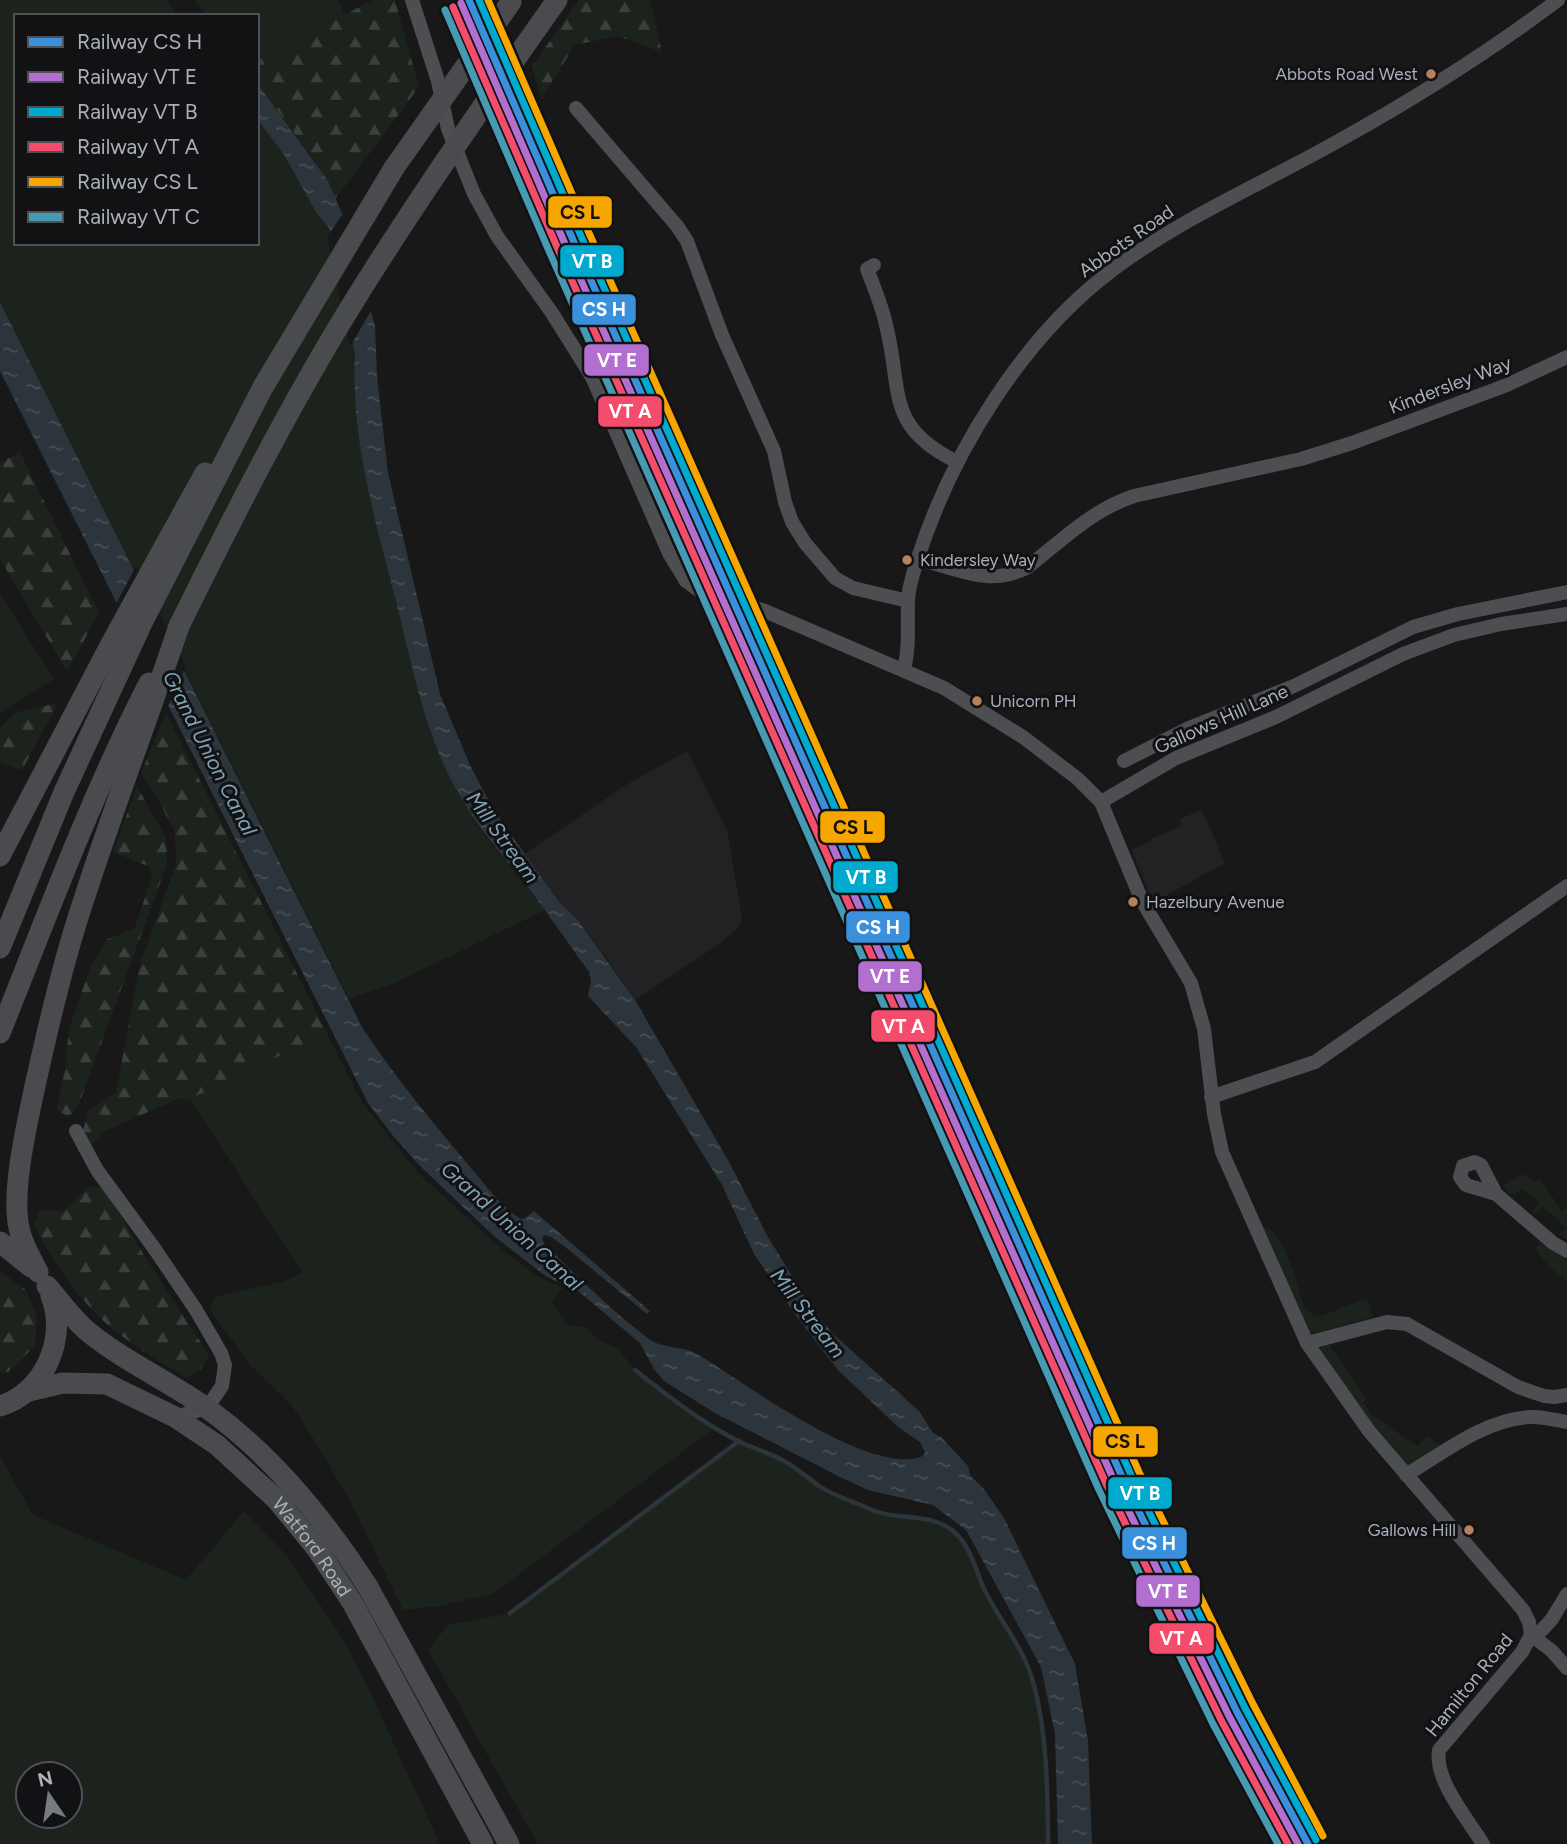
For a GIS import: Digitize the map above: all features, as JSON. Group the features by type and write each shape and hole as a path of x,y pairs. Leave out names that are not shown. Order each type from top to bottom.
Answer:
{"highway":[{"path":"0,1033 88,814 130,720 245,493 331,339 430,183 557,0"},
{"path":"0,856 202,478 263,387 394,168 511,1"},
{"path":"0,947 64,792 141,625 263,387"},
{"path":"10,1402 47,1363 58,1321 22,1238 17,1212 28,1117 48,1028 84,898 178,626"},
{"path":"0,1242 42,1279"},
{"name":"Watford Road","path":"42,1279 85,1329 112,1349 207,1408 266,1457 304,1500 353,1563 509,1844"},
{"name":"Watford Road","path":"10,1402 63,1383 107,1384 175,1417 217,1445 277,1500 317,1549 352,1602 483,1844"}],"street":[{"path":"412,0 438,81 448,129 474,194 497,236 552,313 592,377 679,571 686,581 700,591 771,614 944,688 1023,737 1078,779 1101,802 1142,901 1191,984 1204,1029 1211,1097 1222,1152 1307,1343 1365,1425 1523,1610 1530,1622 1531,1635 1564,1664"},
{"name":"Abbots Road","path":"904,670 909,649 908,601 918,559 957,462 998,395 1071,305 1114,268 1208,208 1340,140 1473,58 1558,0"},
{"path":"576,108 677,226 687,242 722,335 774,451 780,468 785,502 792,522 805,543 823,565 844,583 853,588 908,601"},
{"path":"866,269 886,326 899,406 919,436 936,451 957,462"},
{"name":"Kindersley Way","path":"918,559 983,577 1001,577 1017,573 1094,513 1112,503 1301,459 1353,443 1507,385 1567,356"},
{"name":"Gallows Hill Lane","path":"1124,761 1189,728 1294,686 1388,638 1437,618 1567,592"},
{"name":"Gallows Hill Lane","path":"1101,802 1176,758 1258,725 1403,654 1454,635 1501,624 1567,614"},
{"path":"1348,659 1359,676"},
{"path":"1211,1097 1308,1065 1567,886"},
{"path":"76,1130 97,1170 161,1258 226,1365 222,1386 207,1408 175,1417"},
{"path":"1496,1194 1553,1243 1567,1251"},
{"path":"1307,1343 1387,1322 1407,1324 1518,1387 1544,1396 1567,1395"},
{"path":"1406,1475 1456,1444 1499,1422 1532,1417 1567,1422"},
{"name":"Hamilton Road","path":"1483,1844 1441,1775 1438,1758 1440,1750 1522,1652 1531,1635 1542,1630 1552,1619 1565,1597"}],"shaded area":[{"path":"687,751 727,830 742,918 739,927 718,945 635,1000 577,919 560,903 525,854 624,786"},
{"path":"1202,810 1225,863 1152,901 1132,850 1181,826 1180,819"}],"green space":[{"path":"0,0 166,0 176,14 14,14 14,245 259,245 259,122 283,153 317,214 329,228 355,354 354,384 360,445 379,535 427,719 466,807 486,837 545,910 395,983 349,998 0,302"},
{"path":"194,0 338,0 345,15 259,60 259,14 205,14"},
{"path":"373,0 395,0 419,87 336,198 312,157 259,86 259,60"},
{"path":"579,0 650,0 662,52 617,36 575,45 541,99 532,66"},
{"path":"20,452 99,613 67,671 0,559 0,463"},
{"path":"0,594 54,679 0,713"},
{"path":"58,703 22,770 0,763 0,728 17,712"},
{"path":"166,713 327,1033 190,1099 178,1099 105,1131 91,1145 83,1131 88,1111 116,1093 140,964 176,865 175,832 141,773"},
{"path":"137,786 166,838 167,864 80,1101 69,1118 57,1109 65,1070 69,1029 91,965 106,940 135,928 152,876 148,866 113,852"},
{"path":"326,1032 362,1102 418,1173 506,1253 535,1275 563,1288 551,1302 569,1325 585,1327 600,1341 618,1349 635,1370 716,1427 494,1593 440,1606 403,1610 349,1499 315,1441 290,1403 251,1366 210,1310 214,1297 285,1281 302,1272 190,1099"},
{"path":"1523,1174 1534,1182 1540,1179 1562,1211 1567,1207 1567,1240 1559,1235 1566,1227 1542,1206 1535,1214 1532,1212 1540,1203 1523,1189 1511,1195 1503,1186"},
{"path":"89,1187 104,1188 209,1355 202,1368 187,1378 135,1346 94,1312 59,1269 41,1238 34,1224 40,1210 64,1211"},
{"path":"1263,1227 1267,1227 1281,1242 1304,1307 1313,1315 1321,1316 1367,1298 1373,1317 1310,1334"},
{"path":"1540,1243 1567,1260 1567,1281 1542,1258 1536,1248"},
{"path":"0,1272 25,1289 37,1317 35,1346 8,1372 0,1373"},
{"path":"1327,1342 1367,1399 1363,1402 1372,1415 1417,1446 1427,1436 1445,1448 1408,1466 1404,1464 1373,1430 1321,1352"},
{"path":"739,1441 783,1460 818,1485 857,1505 890,1515 927,1519 952,1530 963,1542 985,1590 1021,1651 1032,1679 1045,1750 1048,1844 538,1844 428,1650 448,1625 510,1613"},
{"path":"0,1456 33,1515 186,1580 244,1511 287,1556 338,1631 365,1681 440,1844 0,1844"}],"water":[{"path":"259,86 328,181 342,213 375,326 377,376 388,473 440,694 470,765 493,809 560,903 577,919 635,1000 728,1160 768,1237 813,1310 832,1333 919,1411 933,1433 941,1437 968,1466 970,1475 984,1489 1004,1518 1075,1664 1088,1741 1092,1844 1058,1844 1055,1734 1041,1667 966,1530 933,1505 868,1490 840,1477 715,1413 664,1381 640,1343 577,1290 547,1277 495,1237 421,1167 368,1103 0,371 0,302 363,1029 412,1096 491,1192 521,1219 534,1211 650,1311 647,1314 564,1246 544,1235 542,1239 545,1245 649,1339 699,1355 776,1405 841,1441 873,1453 900,1459 923,1456 925,1452 920,1442 898,1427 838,1370 797,1317 754,1254 722,1185 636,1047 588,996 591,981 589,972 473,817 448,774 422,703 366,481 356,418 355,354 329,228 317,214 283,153 259,122"}],"pier":[{"path":"345,211 373,307 350,347 327,237"},
{"path":"136,566 186,666 166,711 114,608"}],"waterway":[{"path":"635,1370 713,1427 784,1461 831,1493 882,1513 934,1521 959,1537 969,1551 985,1591 1021,1651 1032,1680 1045,1750 1048,1844"},
{"path":"510,1613 739,1441"}],"transit line":[{"path":"469,0 1123,1479 1237,1712 1308,1844"},
{"path":"479,0 581,236 1131,1475 1245,1708 1316,1840"},
{"path":"488,0 1139,1472 1253,1704 1323,1836"},
{"path":"461,3 565,244 1115,1483 1229,1716 1298,1844"},
{"path":"453,7 1107,1486 1221,1720 1288,1844"},
{"path":"445,10 549,251 1099,1490 1213,1724 1278,1844"}],"place":[{"name":"Abbots Road West","path":"1431,74"},
{"name":"Kindersley Way","path":"907,560"},
{"name":"Unicorn PH","path":"977,701"},
{"name":"Hazelbury Avenue","path":"1133,902"},
{"name":"Gallows Hill","path":"1469,1530"}],"water label":[{"name":"Grand Union Canal","path":"210,753"},
{"name":"Mill Stream","path":"503,837"},
{"name":"Grand Union Canal","path":"512,1226"},
{"name":"Mill Stream","path":"808,1313"}]}
